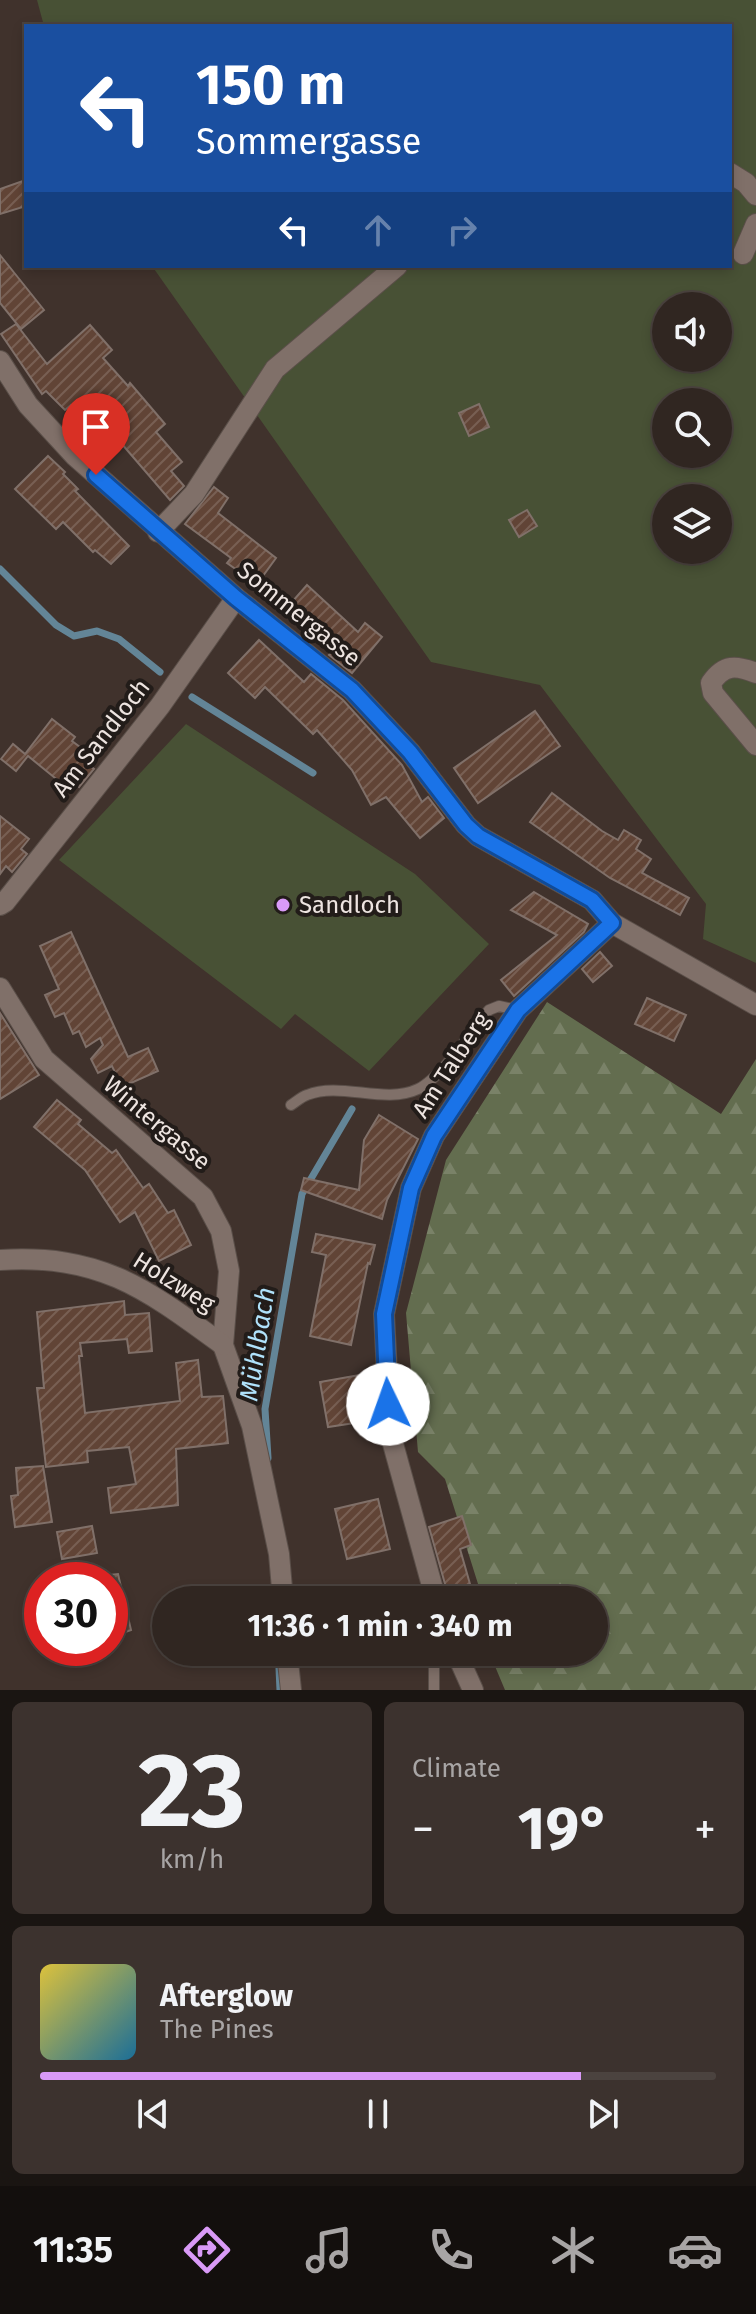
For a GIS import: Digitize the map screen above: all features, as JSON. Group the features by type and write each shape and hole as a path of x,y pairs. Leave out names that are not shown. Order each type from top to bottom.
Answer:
{"street":[{"path":"732,174 746,183 756,195"},
{"path":"743,254 756,224"},
{"path":"158,532 194,494 275,369 395,268"},
{"name":"Sommergasse","path":"0,361 28,405 75,456 236,598 352,690 410,752 466,825 478,836 592,900 612,923 756,1005"},
{"name":"Am Sandloch","path":"0,905 160,706 236,598"},
{"path":"756,673 741,667 728,667 718,673 711,683 713,693 756,745"},
{"name":"Am Talberg","path":"432,1586 390,1433 384,1314 411,1188 434,1136 518,1010 612,923"},
{"name":"Wintergasse","path":"0,988 44,1059 203,1197 221,1231 229,1271 223,1345 252,1426 279,1554 282,1586"},
{"name":"Holzweg","path":"0,1260 76,1263 115,1275 156,1296 223,1345"},
{"path":"288,1666 291,1690"},
{"path":"462,1666 473,1690"}],"lane":[{"path":"291,1105 306,1095 323,1092 402,1093 418,1089 433,1078 489,1010 499,1006 518,1010"},
{"path":"434,1666 434,1690"}],"green space":[{"path":"37,0 756,0 756,963 703,939 706,904 540,685 431,662 153,268 732,268 732,24 43,24"},
{"name":"Sandloch","path":"186,724 415,874 489,944 369,1071 295,1014 281,1029 59,860"},
{"path":"547,1002 721,1114 756,1059 756,1690 505,1690 495,1666 608,1666 608,1586 479,1586 445,1479 418,1452 406,1313 446,1160"}],"building":[{"path":"24,181 24,207 0,214 0,189"},
{"path":"0,255 44,310 21,329 0,303"},
{"path":"16,324 47,364 90,325 112,350 103,358 128,386 130,383 165,424 156,432 182,462 171,471 184,486 170,500 115,436 105,445 71,405 65,410 46,391 42,394 1,334"},
{"path":"479,404 489,427 469,436 459,413"},
{"path":"48,456 65,472 63,474 78,489 75,491 129,546 111,564 95,550 93,552 63,522 56,529 15,489"},
{"path":"214,487 228,498 218,513 276,558 257,584 227,563 231,558 185,524"},
{"path":"527,510 537,526 519,537 509,520"},
{"path":"307,585 358,632 365,623 382,637 352,673 329,655 332,652 285,610"},
{"path":"259,640 304,682 311,674 343,700 402,765 422,802 428,797 444,818 420,838 386,797 371,805 352,770 317,730 313,734 265,687 255,698 228,673"},
{"path":"535,711 560,746 478,803 454,768"},
{"path":"52,719 75,737 72,741 96,759 89,765 94,769 79,787 75,783 71,791 28,756 16,771 1,759 13,744 25,754"},
{"path":"552,793 618,840 624,830 641,840 636,849 651,859 642,873 689,898 680,915 610,878 530,822"},
{"path":"0,816 29,839 21,849 27,854 12,872 6,866 0,874"},
{"path":"534,892 588,924 584,932 514,996 501,980 557,935 511,910"},
{"path":"71,932 128,1057 148,1048 158,1071 122,1087 112,1066 98,1073 91,1059 103,1045 100,1038 86,1047 79,1031 73,1034 64,1013 55,1017 45,995 59,989 40,946"},
{"path":"600,952 612,966 593,982 582,969"},
{"path":"647,998 686,1015 674,1041 635,1024"},
{"path":"0,1013 39,1075 0,1099"},
{"path":"57,1100 81,1120 78,1124 112,1153 116,1150 143,1188 149,1184 168,1213 174,1210 191,1245 159,1261 135,1212 120,1222 85,1170 34,1127"},
{"path":"379,1115 418,1139 387,1200 382,1219 301,1190 304,1178 359,1190 364,1140"},
{"path":"316,1234 375,1245 368,1263 351,1345 310,1336 326,1255 312,1252"},
{"path":"124,1301 125,1315 149,1313 152,1351 129,1353 127,1339 80,1343 85,1413 180,1401 176,1363 198,1360 202,1397 223,1396 228,1443 176,1449 178,1505 111,1513 108,1488 136,1484 129,1447 87,1451 88,1462 46,1467 37,1388 44,1388 37,1312"},
{"path":"360,1375 368,1421 328,1427 320,1382"},
{"path":"43,1466 52,1522 15,1527 11,1496 18,1495 16,1468"},
{"path":"378,1499 390,1549 347,1559 335,1509"},
{"path":"462,1516 471,1545 460,1549 470,1584 446,1586 429,1527"},
{"path":"92,1526 97,1553 62,1559 57,1532"}],"waterway":[{"name":"Mühlbach","path":"0,569 56,625 74,636 97,631 119,639 160,672"},
{"name":"Mühlbach","path":"192,697 313,773"},
{"name":"Mühlbach","path":"268,1458 265,1409 302,1194 352,1109"},
{"name":"Mühlbach","path":"279,1668 280,1690"}],"place":[{"name":"Sandloch","path":"283,905"}],"route":[{"path":"96,475 236,598 352,690 410,752 466,825 478,836 592,900 612,923 518,1010 434,1136 411,1188 384,1314 388,1404"}]}
